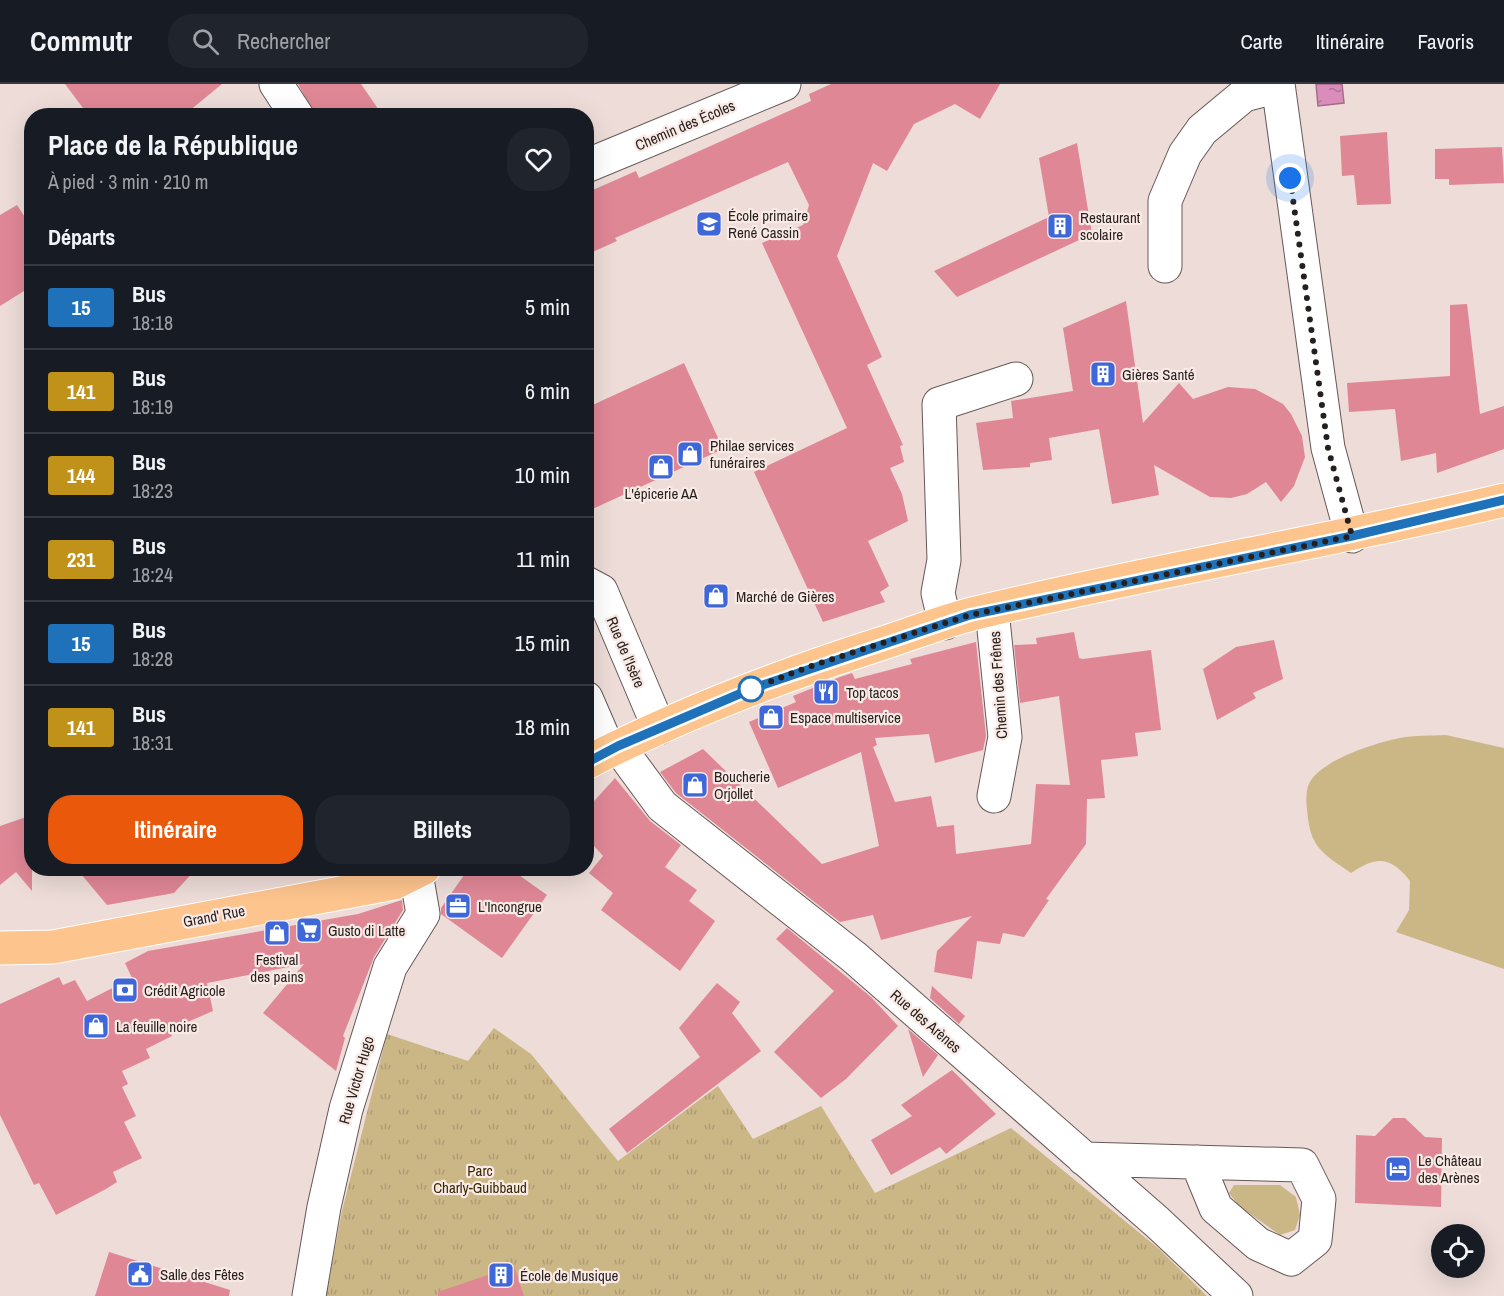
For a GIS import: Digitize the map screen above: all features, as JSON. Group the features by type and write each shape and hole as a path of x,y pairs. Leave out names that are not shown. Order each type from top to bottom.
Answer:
{"main road":[{"path":"605,754 658,728 751,689 854,652 945,623 993,610 1352,536 1504,500"},
{"name":"Grand' Rue","path":"0,948 53,947 394,883 409,876"}],"street":[{"path":"276,84 292,108"},
{"name":"Chemin des Écoles","path":"594,163 784,84"},
{"path":"1165,266 1165,201 1185,154 1202,130 1244,96 1277,85 1328,448 1352,536"},
{"path":"945,623 938,593 944,560 939,404 1016,379"},
{"name":"Rue de l'Isère","path":"594,587 601,591 658,728"},
{"name":"Chemin des Frênes","path":"993,610 1005,737 994,796"},
{"path":"594,722 605,754"},
{"name":"Rue des Arènes","path":"605,754 662,806 854,957 1236,1296"},
{"name":"Rue Victor Hugo","path":"309,1296 346,1109 390,967 423,914 420,876"},
{"path":"1084,1159 1197,1162"}],"green space":[{"path":"1446,735 1504,748 1504,969 1396,932 1409,910 1410,881 1396,867 1383,861 1360,867 1351,873 1319,848 1311,832 1306,798 1307,789 1314,777 1334,761 1389,740 1411,736"},
{"name":"Parc Charly-Guibbaud","path":"494,1028 531,1054 618,1161 718,1086 753,1139 821,1106 875,1193 1011,1128 1158,1248 1207,1296 326,1296 342,1211 387,1034 468,1061"},
{"path":"1234,1185 1280,1185 1296,1197 1300,1215 1295,1230 1280,1235 1239,1206 1229,1193"}],"water":[{"path":"1316,84 1342,84 1344,103 1318,106"}],"building":[{"path":"65,84 222,84 193,108 83,108"},
{"path":"298,84 361,84 378,108 312,108"},
{"path":"831,84 1000,84 980,119 955,104 914,124 887,171 873,163 837,256 882,357 867,365 903,445 900,446 904,462 890,468 902,494 908,521 868,541 889,586 880,592 885,602 823,622 754,472 847,428 762,243 803,225 809,205 788,162 615,238 617,241 594,251 594,189 636,171 639,178 811,101 809,94"},
{"path":"1387,132 1391,204 1357,205 1354,175 1342,176 1340,136"},
{"name":"Restaurant scolaire","path":"1077,143 1092,234 957,297 934,271 1049,217 1039,158"},
{"path":"1502,147 1504,183 1449,185 1449,179 1435,179 1435,149"},
{"path":"17,205 24,216 24,291 0,306 0,215"},
{"path":"1126,301 1143,423 1179,383 1193,399 1228,387 1255,389 1283,404 1291,414 1302,436 1305,457 1294,486 1281,502 1266,482 1247,494 1231,498 1210,497 1154,465 1159,495 1112,504 1099,429 1049,438 1052,460 1030,463 1030,467 983,470 976,423 1013,418 1011,401 1073,391 1063,328"},
{"path":"1467,304 1480,414 1504,406 1504,449 1437,473 1436,453 1401,461 1395,409 1349,412 1347,383 1450,376 1450,305"},
{"path":"684,363 723,449 594,508 594,404"},
{"path":"1074,632 1079,658 1083,659 1151,650 1161,730 1135,733 1138,756 1101,760 1105,798 1087,799 1086,844 1046,899 1049,900 1024,937 1003,933 1000,944 977,941 972,979 934,972 937,951 972,916 881,940 873,915 840,922 676,793 660,772 703,749 822,864 879,846 861,752 778,788 749,722 796,702 793,696 840,677 852,673 855,679 912,664 910,659 976,642 986,736 983,750 935,763 929,734 875,738 877,745 873,747 895,802 931,796 937,827 954,825 956,854 1031,844 1036,784 1070,785 1059,696 1020,703 1014,645 1037,644 1036,638"},
{"path":"1274,640 1283,679 1253,693 1256,698 1217,720 1203,669 1236,647"},
{"path":"615,778 650,821 681,845 665,867 697,890 689,901 715,921 680,971 601,910 613,893 593,876 594,867 603,856 594,846 594,801"},
{"path":"24,818 24,876 32,876 32,891 16,872 0,885 0,826"},
{"path":"83,876 190,876 174,893 107,905"},
{"path":"463,876 520,876 547,895 502,958 441,914 441,908"},
{"path":"402,900 403,910 374,957 343,1036 345,1038 336,1071 263,1013 304,964 207,983 213,1011 169,1030 172,1036 146,1049 150,1058 122,1071 128,1084 122,1087 136,1116 124,1122 142,1158 113,1172 117,1182 56,1215 39,1183 34,1185 0,1115 0,1004 59,977 63,985 75,980 87,1001 132,978 125,963 148,951 358,914"},
{"path":"787,928 871,997 898,1026 846,1079 821,1098 774,1052 834,991 776,939"},
{"path":"717,983 740,1002 732,1013 761,1051 627,1153 609,1129 700,1057 679,1028"},
{"path":"932,986 965,1016 959,1024 930,998"},
{"path":"908,1029 938,1055 923,1077"},
{"path":"952,1070 996,1114 946,1154 940,1147 891,1175 871,1140 912,1116 901,1105"},
{"path":"1393,1118 1405,1118 1425,1137 1442,1138 1441,1207 1355,1203 1356,1135 1375,1136"},
{"name":"Salle des Fêtes","path":"109,1252 230,1290 229,1296 95,1296"},
{"name":"École de Musique","path":"514,1266 524,1296 438,1296 438,1292"}],"bus line":[{"name":"15","path":"594,759 618,746 751,689 814,665 970,615 1352,536 1504,500"}],"place":[{"name":"École primaire René Cassin","path":"709,224"},
{"name":"Restaurant scolaire","path":"1060,226"},
{"name":"Gières Santé","path":"1103,374"},
{"name":"Philae services funéraires","path":"690,454"},
{"name":"L'épicerie AA","path":"661,467"},
{"name":"Marché de Gières","path":"716,596"},
{"name":"Top tacos","path":"826,692"},
{"name":"Espace multiservice","path":"771,717"},
{"name":"Boucherie Orjollet","path":"695,785"},
{"name":"L'Incongrue","path":"458,906"},
{"name":"Gusto di Latte","path":"309,930"},
{"name":"Festival des pains","path":"277,933"},
{"name":"Crédit Agricole","path":"125,990"},
{"name":"La feuille noire","path":"96,1026"},
{"name":"Le Château des Arènes","path":"1398,1169"},
{"name":"Salle des Fêtes","path":"140,1274"},
{"name":"École de Musique","path":"501,1275"}],"route":[{"path":"751,689 814,665 970,615 1352,536 1328,448 1290,178"}]}
